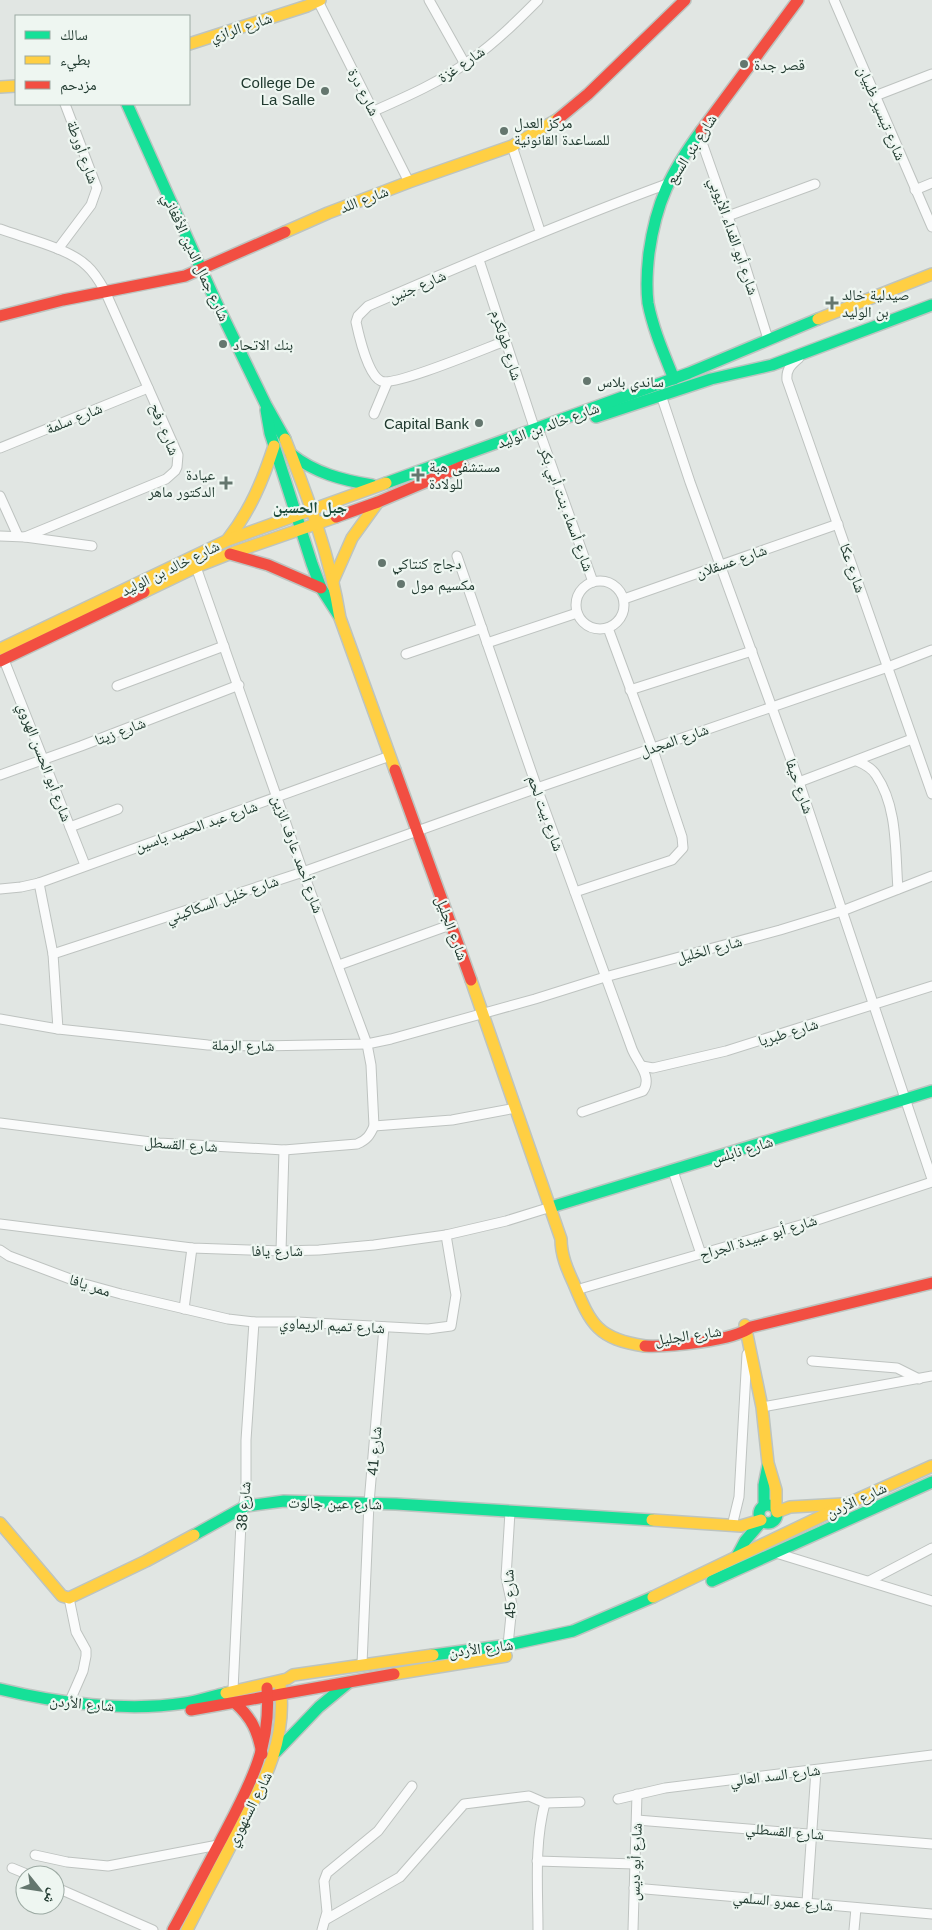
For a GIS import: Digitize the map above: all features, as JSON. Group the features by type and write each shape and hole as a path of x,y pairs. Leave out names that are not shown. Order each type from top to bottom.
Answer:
{"main road":[{"name":"شارع اللد","path":"0,316 42,304 176,278 203,269 328,213 512,146 558,119 588,94 685,0"},
{"name":"شارع بئر السبع","path":"674,378 652,322 646,290 651,230 656,211 667,184 680,160 756,54 798,0"},
{"name":"شارع الرازي","path":"190,44 319,1"},
{"path":"0,87 15,86"},
{"name":"شارع جمال الدين الأفغاني","path":"129,105 160,180 266,405 284,437 316,524"},
{"name":"شارع خالد بن الوليد","path":"1,657 196,567 378,502 538,433 711,365 768,339 932,274"},
{"name":"شارع خالد بن الوليد","path":"1,657 228,540 311,508 538,433 711,379 772,365 932,306"},
{"path":"768,339 764,346 763,354 772,365"},
{"name":"شارع جمال الدين الأفغاني","path":"266,405 268,425 301,529"},
{"path":"228,540 241,523 256,496 274,446"},
{"path":"290,454 299,462 331,477 375,486"},
{"path":"333,581 352,538 378,502"},
{"name":"شارع الجليل","path":"316,524 333,581 340,618 483,1012 551,1207 561,1239 565,1262 584,1309 599,1329 624,1343 644,1346 684,1346 932,1283"},
{"name":"شارع الجليل","path":"301,529 321,588 340,618"},
{"path":"229,554 268,565 321,588"},
{"name":"شارع نابلس","path":"551,1207 932,1091"},
{"name":"شارع الجليل","path":"561,1239 569,1250 595,1315 605,1325 625,1338 644,1341 664,1340 747,1331"},
{"path":"747,1331 762,1407 768,1463 776,1490 774,1521 768,1524 761,1515 768,1463"},
{"name":"شارع الأردن","path":"0,1689 69,1703 123,1706 176,1704 280,1680 293,1675 362,1664 508,1646 556,1636 588,1626 692,1579 847,1504 932,1466"},
{"name":"شارع الأردن","path":"0,1697 51,1708 120,1714 199,1710 352,1680 514,1654 563,1642 656,1606 932,1482"},
{"name":"شارع عين جالوت","path":"69,1598 146,1561 252,1504 284,1501 369,1503 730,1523 745,1526 761,1515"},
{"path":"776,1511 790,1507 847,1504"},
{"path":"737,1556 761,1515 771,1505 776,1511"},
{"path":"0,1523 62,1596 69,1598"},
{"name":"شارع السنهوري","path":"173,1930 218,1845 230,1834 267,1775 276,1752 282,1724 280,1680"},
{"path":"276,1752 332,1694 352,1680"},
{"name":"شارع السنهوري","path":"187,1930 230,1834 262,1754 267,1732 269,1697 267,1683"},
{"path":"235,1703 248,1714 255,1725 262,1754"}],"street":[{"path":"430,0 465,64"},
{"name":"شارع غزة","path":"374,111 415,93 465,64 489,46 538,0"},
{"name":"شارع تيسير ظبيان","path":"834,0 932,226"},
{"name":"شارع درة","path":"319,1 409,182"},
{"path":"875,96 932,74"},
{"name":"شارع أورطة","path":"58,249 91,205 96,188 65,105"},
{"name":"شارع أبو الفداء الأيوبي","path":"699,134 768,339"},
{"path":"512,146 540,231"},
{"path":"915,190 932,183"},
{"name":"شارع جنين","path":"387,383 381,382 372,372 358,332 356,322 358,316 368,306 479,260 540,231 667,184"},
{"path":"728,216 815,184"},
{"name":"شارع رفح","path":"0,229 73,256 86,265 97,277 106,291 178,455 179,462 175,472 157,483 21,536"},
{"name":"شارع طولكرم","path":"479,260 505,341 538,433"},
{"path":"374,414 387,383 413,376 505,341"},
{"name":"شارع عكا","path":"809,350 788,368 786,373 787,380 932,794"},
{"name":"شارع سلمة","path":"0,448 148,388"},
{"name":"شارع حيفا","path":"661,395 690,482 799,782 932,1180"},
{"name":"شارع أسماء بنت أبي بكر","path":"538,433 593,582"},
{"path":"0,496 21,536"},
{"name":"شارع عسقلان","path":"624,599 838,524"},
{"path":"0,536 21,536 92,546"},
{"name":"شارع بيت لحم","path":"457,556 605,977 632,1050 642,1066"},
{"name":"شارع أحمد عارف الزين","path":"196,567 303,872 339,965 366,1044 371,1065 374,1126"},
{"path":"603,581 612,584 620,590 624,599 622,617 616,624 608,628 593,629 580,620 577,613 576,603 579,594 585,586 593,582 603,581"},
{"path":"487,643 577,613"},
{"path":"406,654 482,628"},
{"path":"575,892 672,860 683,848 682,837 652,747 608,628"},
{"path":"117,686 224,646"},
{"name":"شارع المجدل","path":"418,832 652,747 888,667 932,650"},
{"path":"630,690 752,651"},
{"name":"شارع أبو الحسن الهروي","path":"1,657 44,758 85,865"},
{"name":"شارع زيتا","path":"0,774 81,746 239,686"},
{"path":"799,782 912,739"},
{"name":"شارع عبد الحميد ياسين","path":"0,888 21,887 39,883 390,756"},
{"path":"858,761 875,774 889,802 892,815 898,889"},
{"path":"923,767 932,764"},
{"path":"70,827 118,809"},
{"name":"شارع خليل السكاكيني","path":"53,954 418,832"},
{"name":"شارع الخليل","path":"483,1012 536,999 605,977 842,911 932,876"},
{"path":"39,883 53,954 58,1029"},
{"path":"339,965 450,924"},
{"name":"شارع طبريا","path":"642,1066 653,1068 726,1051 874,1006 932,986"},
{"name":"شارع الرملة","path":"0,1019 58,1029 208,1045 270,1046 366,1044 391,1039 483,1012"},
{"path":"582,1112 643,1091 646,1087 646,1079 642,1066"},
{"path":"374,1126 452,1120 516,1108"},
{"name":"شارع القسطل","path":"0,1122 159,1143 284,1150 346,1146 362,1142 367,1139 374,1126"},
{"path":"281,1251 284,1150"},
{"path":"673,1171 701,1254"},
{"name":"شارع أبو عبيدة الجراح","path":"583,1288 811,1222 932,1180"},
{"name":"شارع يافا","path":"0,1224 192,1248 281,1251 374,1245 446,1235 506,1221 551,1207"},
{"name":"شارع تميم الريماوي","path":"184,1309 228,1319 254,1322 297,1322 428,1329 451,1326 456,1296 446,1235"},
{"path":"184,1309 192,1248"},
{"name":"ممر يافا","path":"0,1250 9,1256 81,1283 184,1309"},
{"name":"شارع 38","path":"234,1690 238,1582 246,1490 246,1440 254,1322"},
{"name":"شارع 41","path":"362,1664 369,1503 384,1328"},
{"path":"730,1523 739,1497 747,1331"},
{"path":"812,1361 897,1368 919,1379"},
{"path":"762,1407 932,1376"},
{"name":"شارع 45","path":"508,1646 512,1605 506,1577 510,1512"},
{"path":"869,1581 932,1548"},
{"path":"776,1552 932,1601"},
{"path":"69,1598 76,1632 86,1650 86,1656 69,1703"},
{"name":"شارع السد العالي","path":"618,1799 665,1788 932,1755"},
{"path":"807,1902 816,1770"},
{"path":"322,1930 328,1903 324,1881 327,1873 378,1832 412,1786"},
{"name":"شارع أبو ديس","path":"633,1930 638,1794"},
{"path":"325,1920 400,1877 464,1804 529,1796 545,1803 580,1802"},
{"path":"538,1930 537,1861 545,1803"},
{"name":"شارع القسطلي","path":"637,1820 932,1844"},
{"path":"35,1855 66,1862 108,1866 218,1845"},
{"path":"537,1861 635,1864"},
{"name":"شارع عمرو السلمي","path":"634,1888 932,1914"},
{"path":"65,1891 153,1930"},
{"path":"854,1930 856,1908"}],"traffic: fast":[{"path":"127,105 216,302 266,405 285,439"},
{"path":"674,379 650,313 647,284 648,259 656,218 666,188 681,160 701,131"},
{"path":"596,417 711,379 772,365 932,305"},
{"path":"386,483 689,373 818,319"},
{"path":"266,410 270,433 312,564 321,588 339,616"},
{"path":"291,454 300,461 329,475 372,485"},
{"path":"551,1207 932,1091"},
{"path":"764,1505 764,1485 768,1465"},
{"path":"712,1581 932,1482"},
{"path":"194,1535 246,1506 284,1501 396,1504 652,1520"},
{"path":"764,1505 772,1505 777,1510 777,1514 775,1521 764,1523 759,1518 759,1510 764,1505"},
{"path":"737,1556 745,1541 762,1521"},
{"path":"433,1655 508,1645 573,1631 653,1597"},
{"path":"276,1752 319,1707 348,1683"},
{"path":"0,1689 68,1702 140,1707 185,1703 226,1693"}],"traffic: slow":[{"path":"190,44 307,6 320,0"},
{"path":"0,87 15,86"},
{"path":"285,232 328,213 409,182 512,146 558,119"},
{"path":"818,319 932,274"},
{"path":"285,439 310,505 324,549 340,618 395,770"},
{"path":"228,539 255,495 274,446"},
{"path":"0,649 228,540 386,483"},
{"path":"333,581 352,538 378,502"},
{"path":"144,592 196,567 229,554 336,517"},
{"path":"471,980 561,1239 565,1262 580,1298 592,1320 606,1334 616,1339 645,1346"},
{"path":"745,1325 762,1407 768,1463 776,1490 776,1509"},
{"path":"653,1597 847,1504 932,1466"},
{"path":"777,1512 790,1507 842,1504"},
{"path":"652,1520 741,1526 761,1520"},
{"path":"0,1523 62,1596 69,1598 146,1561 194,1535"},
{"path":"226,1693 287,1679 293,1675 433,1655"},
{"path":"394,1674 506,1656"},
{"path":"187,1930 255,1798 271,1762 280,1725 280,1684"}],"traffic: jam":[{"path":"558,119 588,94 685,0"},
{"path":"701,131 798,0"},
{"path":"0,316 63,300 185,276 285,232"},
{"path":"336,517 378,502 463,466"},
{"path":"230,554 268,565 321,588"},
{"path":"0,661 144,592"},
{"path":"395,770 471,980"},
{"path":"645,1346 684,1344 730,1336 751,1327 932,1283"},
{"path":"191,1710 394,1674"},
{"path":"173,1930 248,1787 266,1730 268,1710 267,1688"},
{"path":"235,1703 246,1714 253,1726 262,1754"}],"place":[{"name":"قصر جدة","path":"744,64"},
{"name":"College De La Salle","path":"325,91"},
{"name":"مركز العدل للمساعدة القانونية","path":"504,131"},
{"name":"صيدلية خالد بن الوليد","path":"832,303"},
{"name":"بنك الاتحاد","path":"223,344"},
{"name":"ساندي بلاس","path":"587,381"},
{"name":"Capital Bank","path":"479,423"},
{"name":"مستشفى هبة للولادة","path":"418,475"},
{"name":"عيادة الدكتور ماهر","path":"226,483"},
{"name":"دجاج كنتاكي","path":"382,563"},
{"name":"مكسيم مول","path":"401,584"}],"district":[{"name":"جبل الحسين","path":"310,507"}]}
